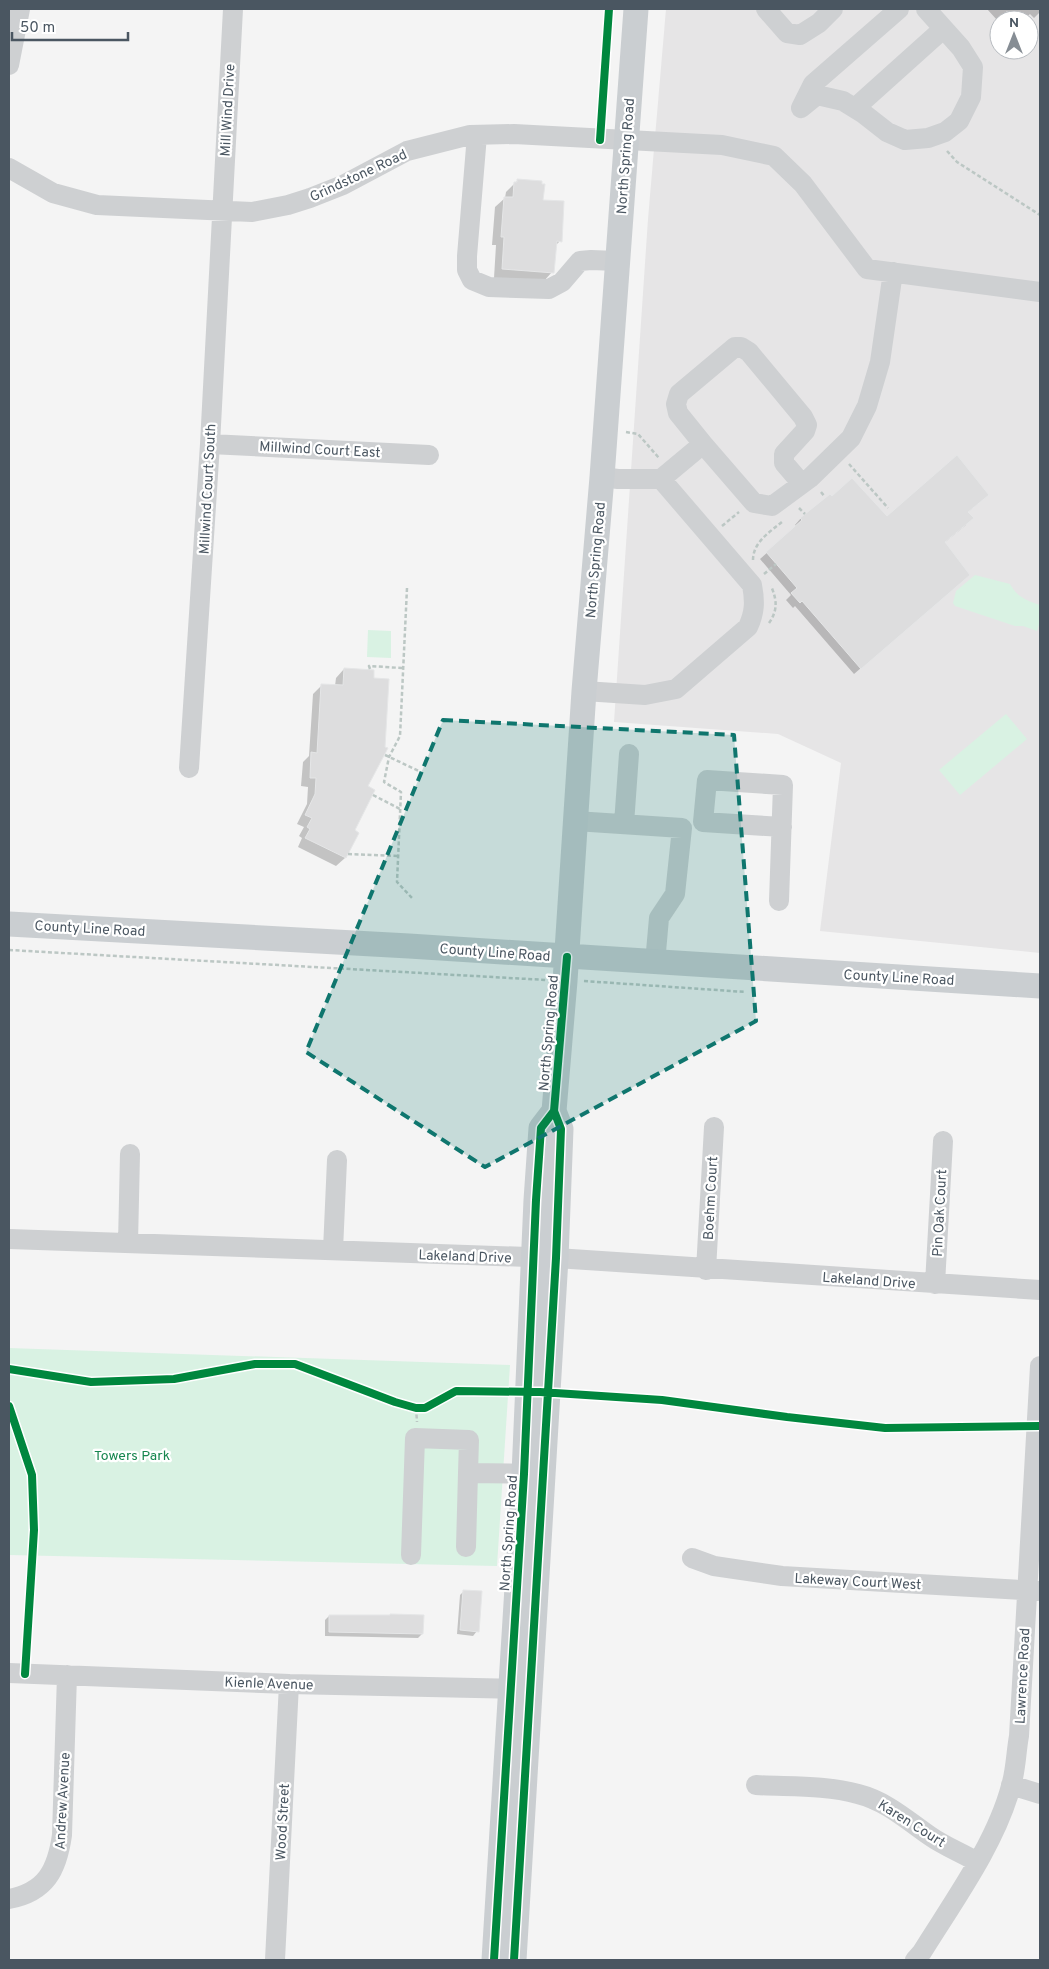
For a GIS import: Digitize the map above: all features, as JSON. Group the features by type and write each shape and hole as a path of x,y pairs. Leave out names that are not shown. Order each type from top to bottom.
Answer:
{"main road":[{"name":"North Spring Road","path":"494,1960 520,1689 546,1258 561,1130 554,1111 636,9"},
{"name":"County Line Road","path":"9,924 400,946 566,969 655,963 1040,986"},
{"name":"North Spring Road","path":"514,1960 520,1689"}],"street":[{"path":"9,65 20,9"},
{"name":"Mill Wind Drive","path":"221,211 233,9"},
{"path":"766,9 786,33 800,35 819,23 833,9"},
{"path":"899,9 813,84 801,108 817,95 843,101 887,132 905,140 928,138 945,132 959,121 971,97 973,67 961,48 926,9"},
{"path":"855,108 944,28"},
{"name":"Grindstone Road","path":"9,168 53,193 81,202 149,208 252,212 288,205 310,198 343,185 407,151 477,135 514,134 722,145 774,156 803,184 867,269 1040,292"},
{"path":"477,135 467,256 468,270 472,280 489,287 549,289 562,282 580,261 617,261"},
{"name":"Millwind Court South","path":"190,768 210,444 221,211"},
{"path":"811,487 784,462 784,454 805,431 807,425 803,417 749,352 741,348 734,348 679,394 676,404 678,413 754,503 772,506 811,487 851,438 868,406 880,362 893,272"},
{"name":"Millwind Court East","path":"210,444 429,455"},
{"path":"602,477 618,479 666,475 703,444"},
{"path":"584,690 646,695 676,690 748,627 754,614 755,600 752,584 666,475"},
{"path":"624,824 629,754"},
{"path":"703,822 706,780 783,785 779,901"},
{"path":"575,821 682,828 703,822 782,827"},
{"path":"655,963 658,918 675,894 682,828"},
{"name":"Boehm Court","path":"706,1270 714,1127"},
{"name":"Pin Oak Court","path":"935,1284 943,1141"},
{"path":"128,1243 130,1154"},
{"path":"333,1250 337,1160"},
{"name":"Lakeland Drive","path":"9,1239 546,1258 706,1270 1040,1290"},
{"name":"Lawrence Road","path":"915,1960 932,1937 977,1862 994,1831 1011,1785 1019,1736 1033,1591 1040,1366"},
{"path":"411,1555 416,1438 470,1440 466,1547"},
{"path":"468,1473 534,1474"},
{"name":"Lakeway Court West","path":"692,1558 714,1566 782,1576 1033,1591"},
{"name":"Kienle Avenue","path":"9,1673 289,1684 520,1689"},
{"name":"Andrew Avenue","path":"9,1899 24,1896 48,1878 59,1858 62,1835 67,1675"},
{"name":"Wood Street","path":"275,1960 289,1684"},
{"name":"Karen Court","path":"756,1785 831,1788 874,1799 904,1815 931,1837 977,1862"},
{"path":"1011,1785 1040,1794"}],"path":[{"path":"944,145 956,162 1040,215"},
{"path":"619,431 638,434 666,475"},
{"path":"848,464 888,508"},
{"path":"811,487 825,497"},
{"path":"799,508 805,514"},
{"path":"728,534 721,526 734,515"},
{"path":"747,556 753,563"},
{"path":"763,576 776,564"},
{"path":"758,569 772,587 777,601 775,612 767,624"},
{"path":"407,588 400,736 389,757 384,782 401,792 397,882 412,898"},
{"path":"370,669 369,666 403,668"},
{"path":"385,755 419,772"},
{"path":"373,795 401,810"},
{"path":"348,854 398,856"},
{"path":"9,950 566,969 746,992"},
{"path":"409,1406 425,1408"}],"highlighted area":[{"path":"443,720 734,735 756,1021 485,1167 306,1052"}],"shaded area":[{"path":"666,9 1040,9 1040,953 820,931 841,763 778,734 614,722 648,219"}],"green space":[{"path":"975,575 1010,584 1022,598 1040,605 1040,621 1037,631 1023,626 1015,626 955,606 953,603 956,591"},
{"path":"368,630 391,631 391,658 367,657"},
{"path":"1006,714 1027,739 960,795 939,770"},
{"name":"Towers Park","path":"9,1348 510,1365 497,1566 9,1555"}],"building":[{"path":"517,179 542,181 542,184 545,184 543,200 564,201 562,242 557,241 554,273 502,269 504,237 501,237 504,197 513,197 514,182 517,182"},
{"path":"957,455 989,495 968,512 974,518 945,542 970,575 861,669 802,601 800,603 791,593 797,588 766,552 802,520 800,518 830,494 832,496 852,478 887,516"},
{"path":"344,668 374,670 374,678 389,679 385,747 388,748 368,786 375,790 355,830 359,833 346,858 305,838 310,829 307,827 312,818 305,815 315,794 316,778 310,778 311,752 317,753 321,684 343,685"},
{"path":"463,1590 482,1591 479,1632 460,1630"},
{"path":"329,1615 424,1615 423,1634 329,1632"}],"cycle path":[{"path":"600,140 609,9"},
{"path":"514,1960 556,1258 561,1129 554,1111 567,957"},
{"path":"494,1960 524,1474 541,1128 554,1111"},
{"path":"9,1369 91,1382 174,1379 255,1364 295,1364 395,1402 416,1408 425,1408 456,1391 540,1392 662,1400 885,1428 1040,1426"},
{"path":"9,1406 32,1475 34,1530 25,1674"}]}
